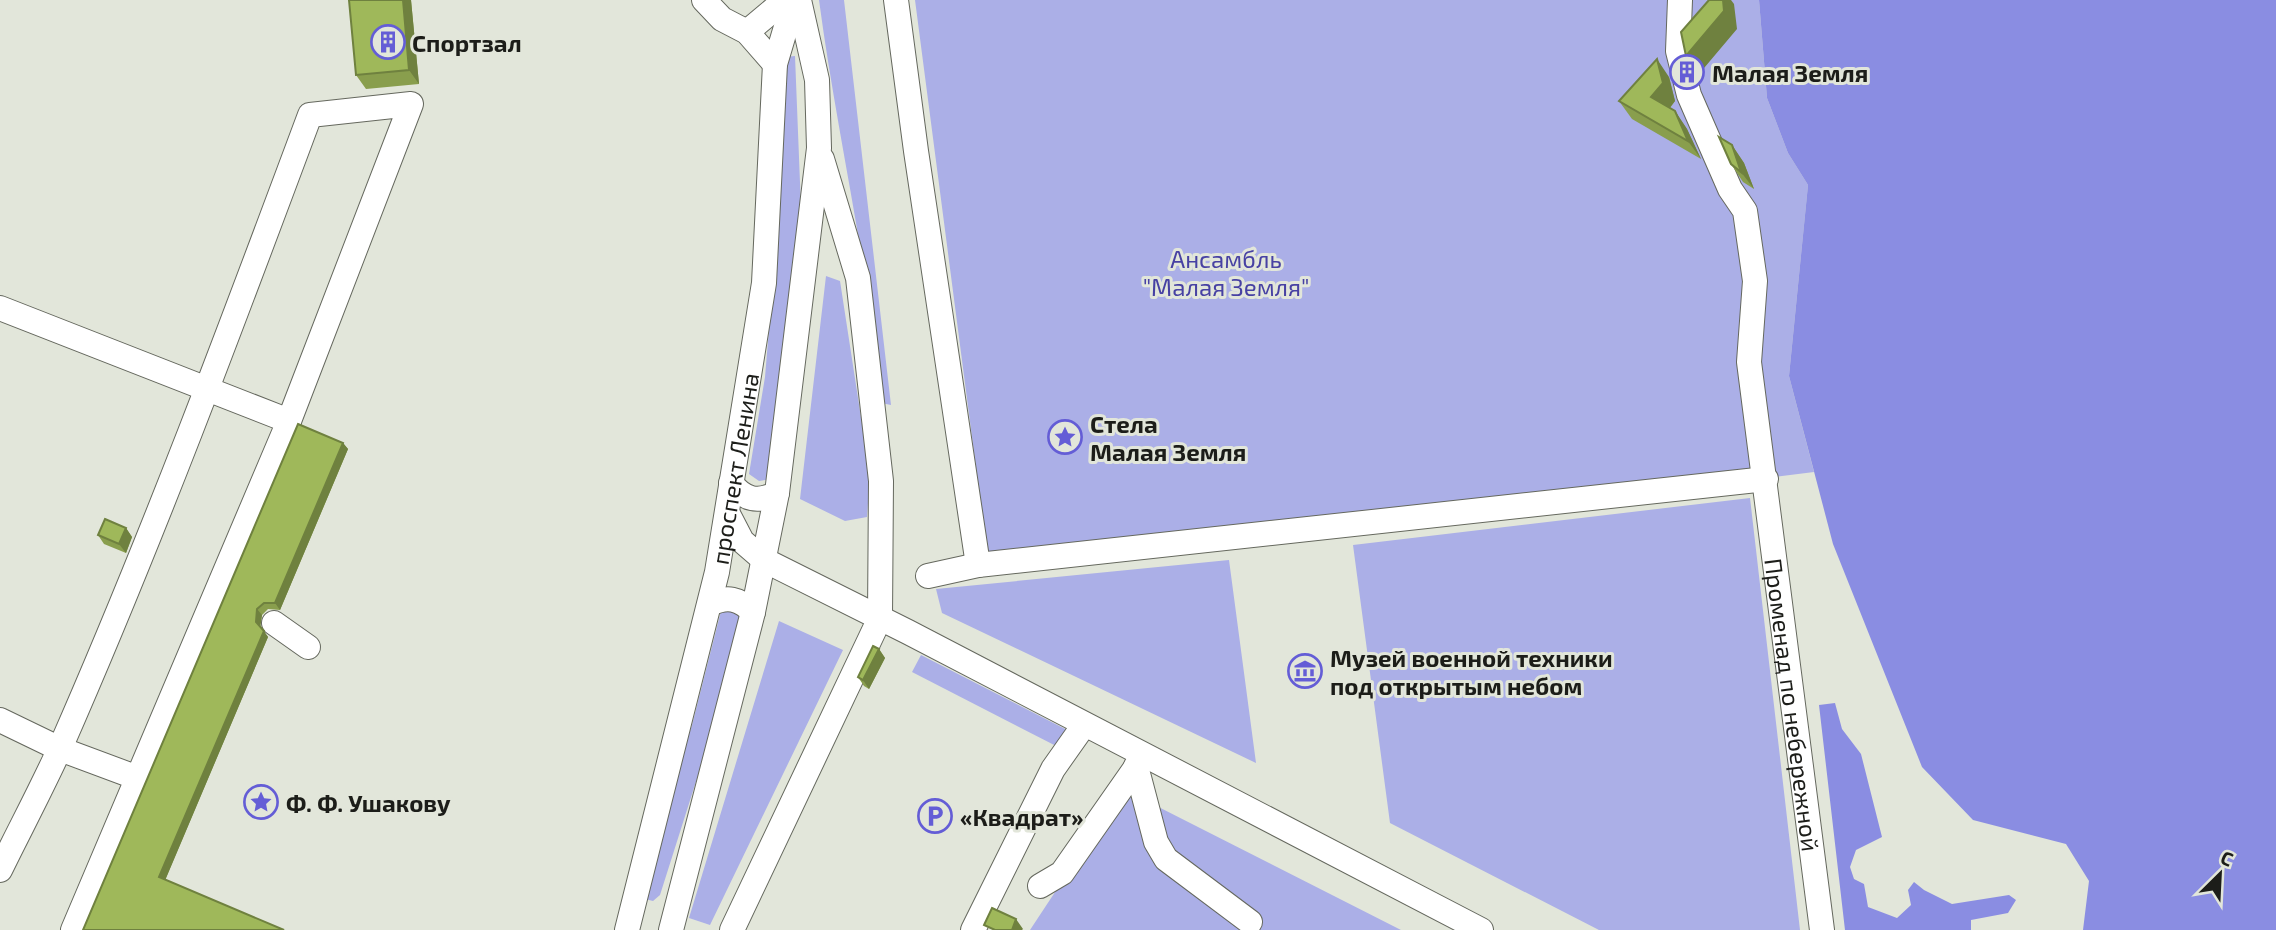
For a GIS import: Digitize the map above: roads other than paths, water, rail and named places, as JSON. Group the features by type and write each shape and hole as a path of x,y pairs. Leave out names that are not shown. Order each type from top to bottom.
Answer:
{"street":[{"path":"704,0 722,19 747,32 775,64"},
{"path":"747,32 785,0"},
{"name":"проспект Ленина","path":"627,930 710,604 728,514 764,284 775,64 796,0"},
{"name":"проспект Ленина","path":"671,930 753,612 777,493 819,148 817,80 796,0"},
{"path":"896,0 978,565"},
{"name":"Променад по небережной","path":"1680,0 1678,51 1689,95 1730,188 1745,211 1755,281 1749,362 1822,930"},
{"path":"0,870 60,749 208,388 310,115 411,104 219,605 138,778 73,930"},
{"name":"проспект Ленина","path":"819,148 858,278 881,481 880,618"},
{"path":"0,308 289,421"},
{"path":"928,576 978,565 1766,479"},
{"path":"732,483 740,494 751,499 765,499 777,493"},
{"path":"728,514 742,541 764,560"},
{"path":"717,572 727,562 739,557 752,556 764,560 1084,725 1140,761 1481,930"},
{"path":"710,604 721,599 733,599 744,603 753,612"},
{"path":"732,930 880,618"},
{"path":"274,623 308,647"},
{"path":"0,720 60,749 138,778"},
{"path":"973,930 1053,769 1084,725"},
{"path":"1040,886 1062,873 1140,761"},
{"path":"1140,761 1156,842 1166,859 1250,922"}],"place":[{"name":"Спортзал","path":"388,42"},
{"name":"Малая Земля","path":"1687,72"},
{"name":"Стела Малая Земля","path":"1065,437"},
{"name":"Музей военной техники под открытым небом","path":"1305,671"},
{"name":"Ф. Ф. Ушакову","path":"261,802"},
{"name":"«Квадрат»","path":"935,816"}],"park label":[{"name":"Ансамбль \"Малая Земля\"","path":"1226,272"}]}
